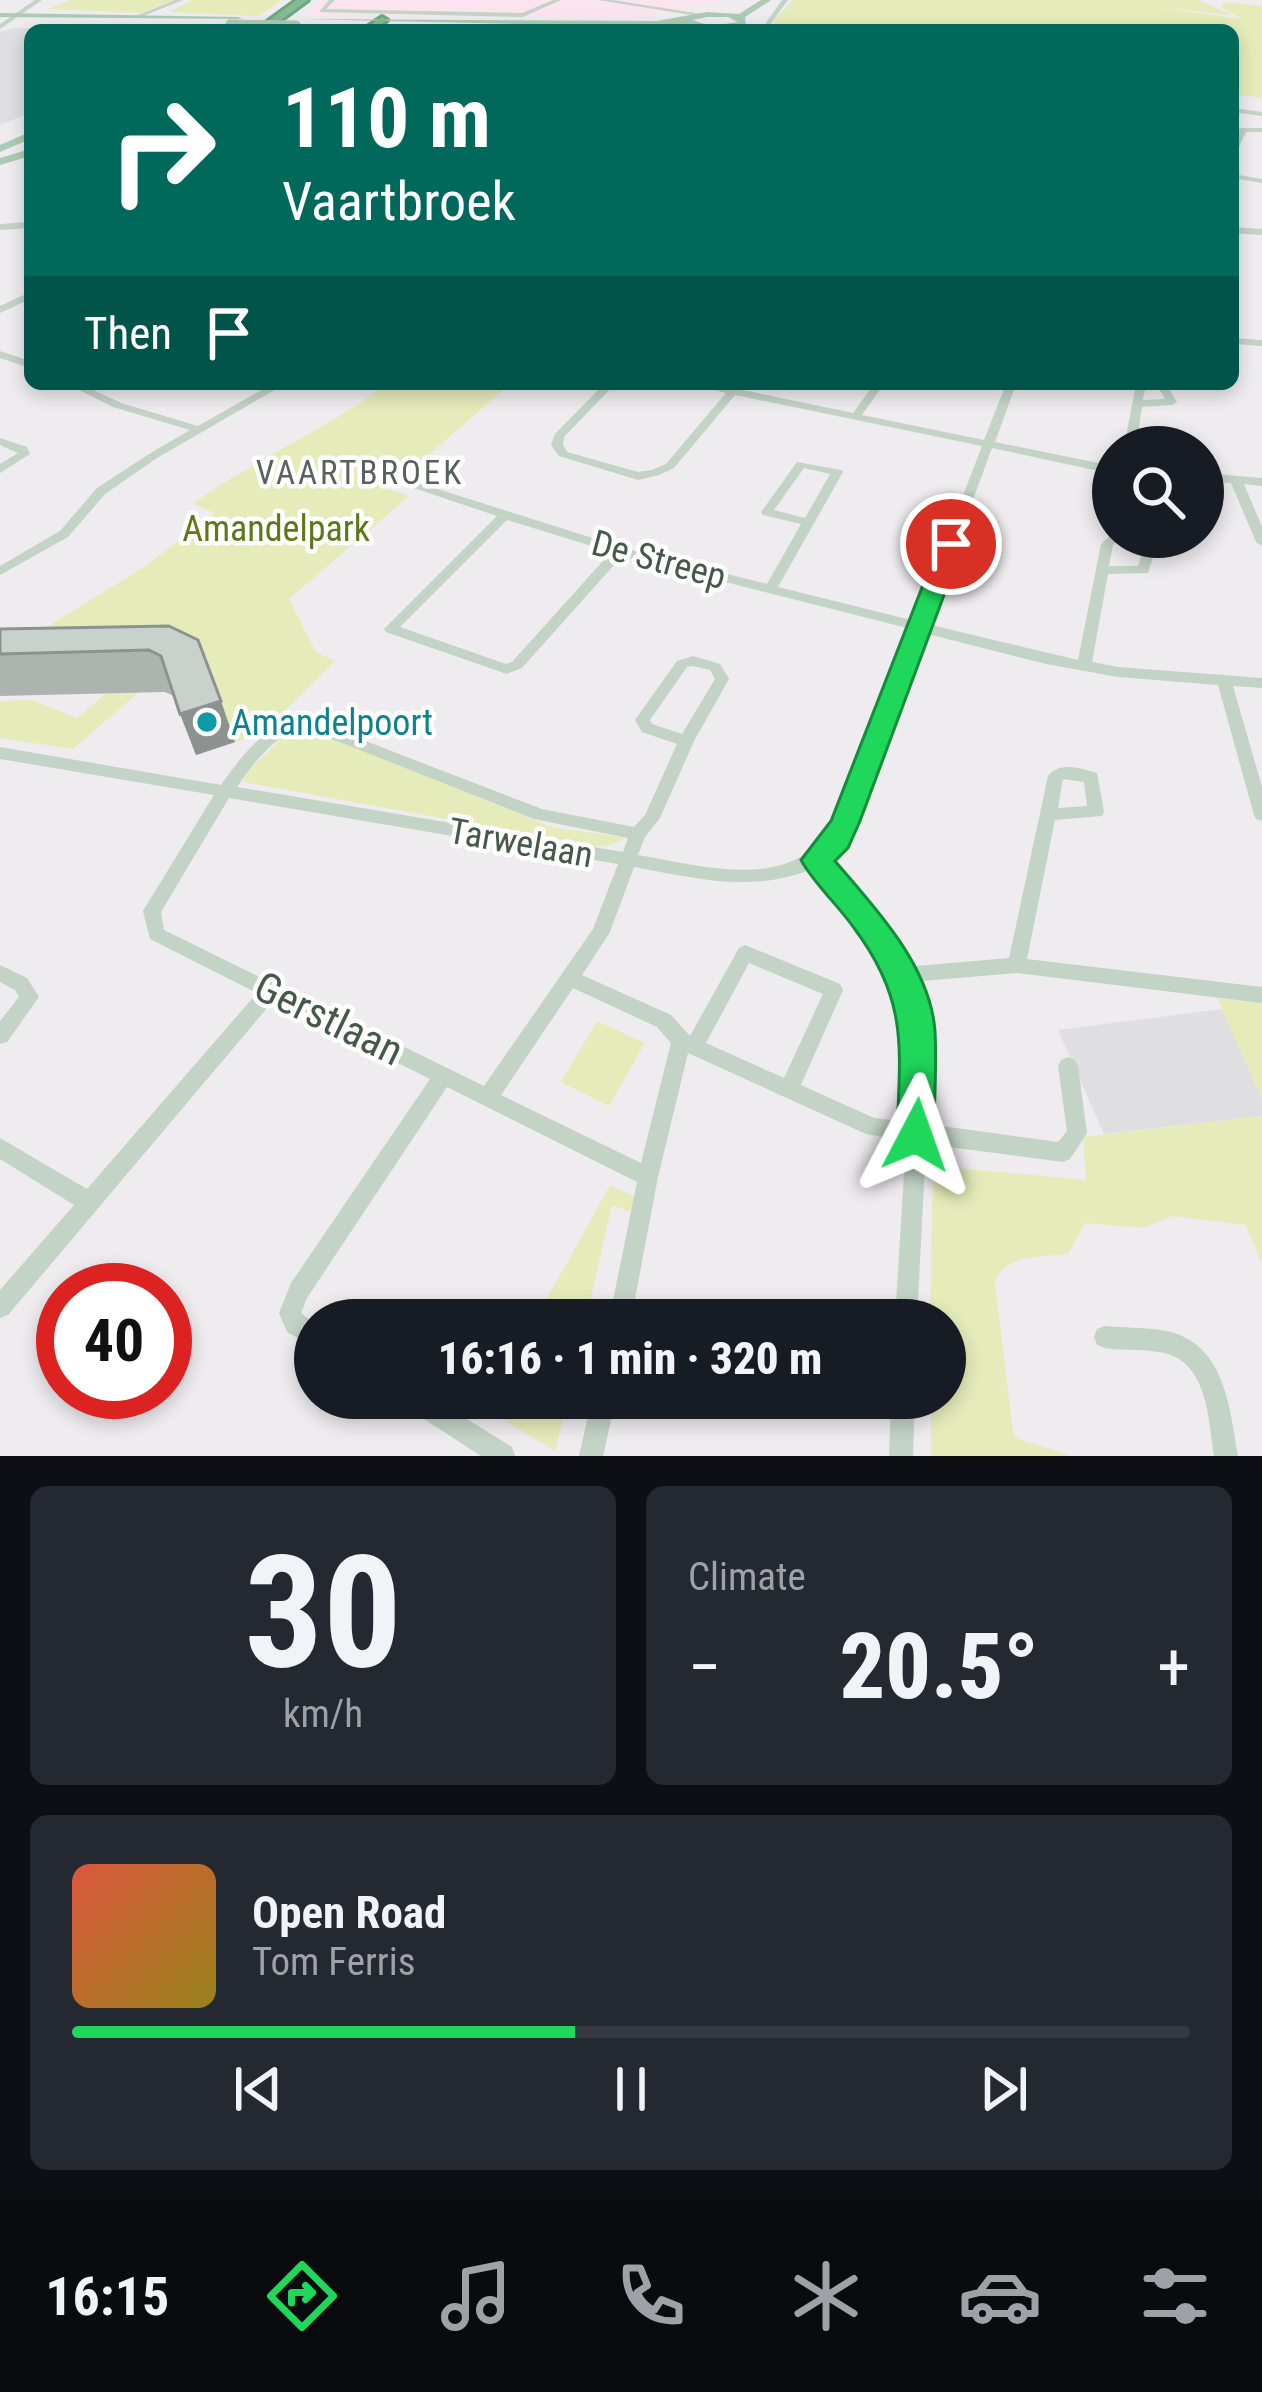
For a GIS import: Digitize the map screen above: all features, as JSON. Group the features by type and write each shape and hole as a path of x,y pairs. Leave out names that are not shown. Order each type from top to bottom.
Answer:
{"highway":[{"path":"255,24 289,0"},
{"path":"269,24 303,0"}],"main road":[{"path":"503,24 692,19 767,0"},
{"path":"724,13 736,24"},
{"path":"127,24 140,19"},
{"path":"497,24 692,19 721,24"},
{"path":"9,21 331,24"},
{"path":"9,21 77,24"}],"street":[{"path":"140,19 184,0"},
{"path":"332,0 321,10 523,15 558,0"},
{"path":"601,0 692,19"},
{"path":"766,24 784,0"},
{"path":"9,21 37,2"},
{"path":"754,5 776,8"},
{"path":"1258,232 1262,244"},
{"path":"1258,343 1262,358"},
{"path":"85,390 117,406 196,429"},
{"path":"0,571 64,534 100,491 196,429 269,390"},
{"path":"604,390 559,436 557,445 562,454 638,476 670,466 732,392"},
{"path":"724,390 1092,466"},
{"path":"855,417 875,390"},
{"path":"907,1299 918,1026 902,975 867,920 817,860 837,840 846,821 1010,390"},
{"path":"1134,426 1138,404"},
{"path":"0,441 23,449 24,454 0,469"},
{"path":"772,588 837,472 801,464 767,512 806,522"},
{"path":"1224,479 1262,482"},
{"path":"1236,480 1262,542"},
{"name":"De Streep","path":"402,482 620,551 1084,666 1262,682"},
{"path":"505,515 391,629 506,668 517,664 620,551"},
{"path":"1084,666 1105,558"},
{"path":"1103,570 1143,570 1148,558"},
{"path":"489,1096 601,932 638,834 652,818 686,741 723,676 693,661 682,664 642,720 647,728 686,741"},
{"path":"1224,680 1262,815"},
{"name":"Tarwelaan","path":"225,791 275,732 290,722 305,721 540,815 638,834"},
{"name":"Tarwelaan","path":"0,752 749,877 791,871 817,860"},
{"name":"Gerstlaan","path":"225,791 152,910 156,934 648,1177"},
{"path":"1018,965 1049,814"},
{"path":"624,1299 648,1177 688,1044 745,952 834,990 789,1089"},
{"path":"902,975 1018,965 1262,995"},
{"path":"0,973 21,984 30,997 0,1036"},
{"path":"571,978 664,1021 688,1044 873,1127 916,1135 1063,1152 1077,1133 1068,1066"},
{"path":"0,1307 272,989"},
{"path":"296,1299 444,1075"},
{"path":"0,1148 89,1202"},
{"path":"1106,1337 1180,1347 1200,1361 1215,1399 1226,1456"},
{"path":"445,1419 503,1456"},
{"path":"591,1456 599,1419"},
{"path":"901,1456 902,1419"}],"shaded area":[{"path":"322,0 726,0 641,17 308,15"},
{"path":"24,28 24,115 0,125 0,32"},
{"path":"1222,1009 1262,1099 1262,1116 1104,1134 1058,1030"}],"green space":[{"path":"70,0 174,0 141,13 48,9"},
{"path":"192,0 282,0 259,16 169,12"},
{"path":"793,0 1198,0 1232,15 1156,7 1242,19 1221,7 1224,2 1262,6 1262,98 1239,95 1239,24 775,24"},
{"name":"Amandelpark","path":"377,390 503,390 403,477 382,480 378,486 409,496 289,599 316,652 335,661 262,733 236,742 211,678 139,692 73,749 0,738 0,701 32,700 77,718 139,665 42,630 144,567 215,513 193,504"},
{"path":"303,726 554,828 623,837 622,841 601,847 243,782 247,772 292,728"},
{"path":"1217,998 1262,1003 1262,1099 1222,1009"},
{"path":"597,1021 645,1043 609,1106 561,1082"},
{"path":"1262,1116 1262,1265 1246,1225 1172,1216 1143,1228 1085,1223 1068,1254 1025,1259 1006,1267 995,1283 1013,1432 1018,1439 1073,1456 931,1456 931,1419 966,1419 966,1299 930,1299 933,1166 1086,1180 1083,1137"},
{"path":"610,1185 635,1197 630,1212 612,1205 591,1299 547,1299"},
{"path":"502,1419 563,1419 555,1451"}],"building":[{"path":"169,626 198,640 221,701 180,714 161,656 149,650 0,654 0,629"}],"place":[{"name":"Amandelpoort","path":"207,722"}],"district":[{"name":"VAARTBROEK","path":"360,472"}],"route":[{"path":"916,1135 918,1026 902,975 867,920 817,860 837,840 846,821 951,544"}]}
